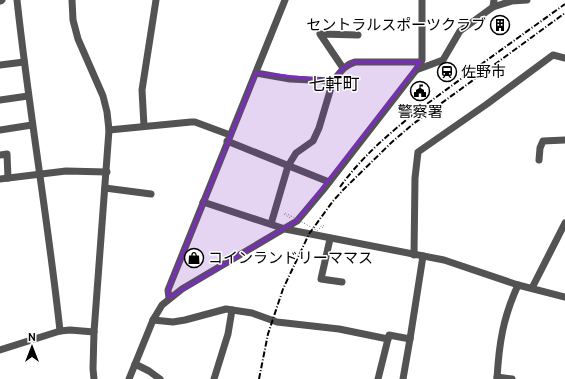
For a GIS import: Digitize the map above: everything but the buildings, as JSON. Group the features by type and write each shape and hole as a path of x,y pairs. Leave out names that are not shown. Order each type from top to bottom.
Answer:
{"street":[{"path":"17,0 28,96 40,174 60,331"},
{"path":"72,0 73,20 78,39 103,96 110,130 94,332 92,369 94,379"},
{"path":"144,126 142,90 156,0"},
{"path":"170,298 168,290 284,0"},
{"path":"129,379 153,320 162,305 182,289 297,222 416,70 422,60 422,0"},
{"path":"416,70 443,60 460,30 494,3 527,0"},
{"path":"343,68 320,34 358,35"},
{"path":"414,254 415,178 418,152 554,55 565,58"},
{"path":"0,65 24,62"},
{"path":"271,224 288,166 296,153 313,141 319,128 333,81 343,68 355,62 421,62"},
{"path":"256,73 290,79 333,81"},
{"path":"0,100 28,96"},
{"path":"110,130 195,122 288,166 329,182"},
{"path":"0,130 32,125"},
{"path":"539,160 540,148 543,141 565,140"},
{"path":"0,155 7,154 8,178"},
{"path":"0,179 66,171 107,172"},
{"path":"105,188 151,194"},
{"path":"203,202 285,229 330,239 444,260 518,285 565,297"},
{"path":"532,288 565,223"},
{"path":"330,239 321,279 342,282"},
{"path":"403,379 423,256"},
{"path":"512,379 497,378 498,353 505,318 518,285"},
{"path":"153,320 173,322 210,313 232,310 252,314 277,322 339,329 388,339"},
{"path":"214,379 228,334 232,310"},
{"path":"0,350 60,331 70,330 94,332"},
{"path":"378,379 389,335 410,339"},
{"path":"134,364 149,371 160,379"}],"path":[{"path":"291,218 284,214 285,213 318,231 322,225 324,226 320,231"}],"highlighted area":[{"path":"355,62 421,62 297,221 169,298 168,290 256,73 333,81 343,68"}],"railway":[{"path":"340,187 368,154 400,125 565,4"},
{"path":"259,379 268,334 283,289 309,234 333,201 392,142 413,124 565,13"}],"place":[{"name":"セントラルスポーツクラブ","path":"500,25"},
{"name":"佐野市","path":"447,72"},
{"name":"警察署","path":"420,91"},
{"name":"コインランドリーママス","path":"194,258"}],"district":[{"name":"七軒町","path":"334,84"}]}
